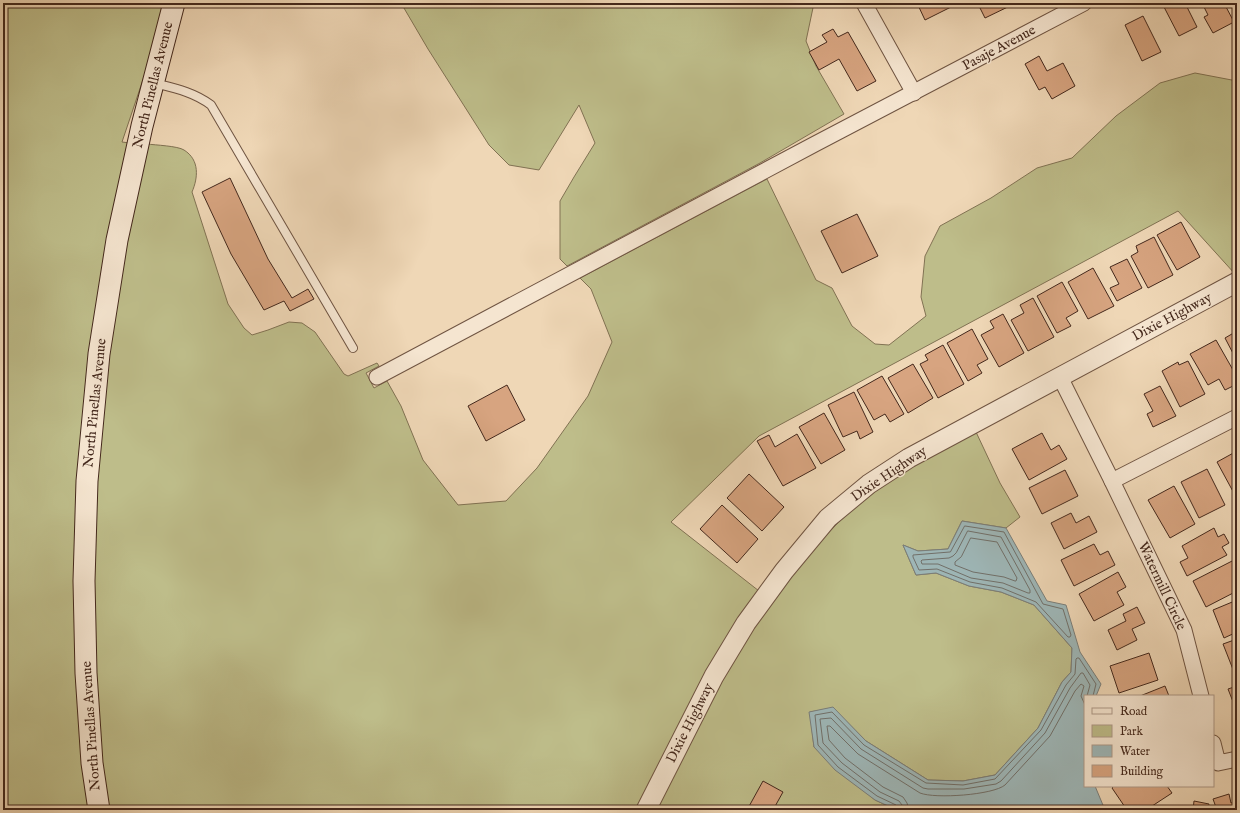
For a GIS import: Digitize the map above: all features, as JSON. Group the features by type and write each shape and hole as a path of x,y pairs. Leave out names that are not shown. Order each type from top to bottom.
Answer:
{"main road":[{"name":"North Pinellas Avenue","path":"98,810 92,763 86,673 84,581 87,481 99,354 116,240 142,126 174,3"}],"street":[{"path":"864,3 914,93"},
{"name":"Pasaje Avenue","path":"377,377 914,93 1078,4"},
{"name":"Dixie Highway","path":"646,810 714,676 746,622 784,571 828,518 869,484 909,458 1237,282"},
{"name":"Watermill Circle","path":"1060,377 1184,630 1201,695"},
{"path":"1112,481 1237,417"},
{"path":"1214,747 1218,764 1237,758"}],"lane":[{"path":"154,82 190,93 202,98 211,105 353,348"}],"green space":[{"path":"3,3 166,3 155,44 122,142 130,143 91,353 91,810 3,810"},
{"path":"401,3 814,3 806,41 816,66 844,114 760,163 567,266 560,259 560,201 595,143 579,105 539,170 509,165 489,145 428,49"},
{"path":"1195,73 1237,81 1237,273 1235,274 1178,211 759,436 671,522 759,591 707,672 636,810 106,810 94,673 95,483 106,356 124,243 147,144 181,149 189,154 193,159 196,170 196,181 192,192 228,304 244,328 252,335 289,322 302,323 315,332 344,374 348,376 377,363 379,366 366,373 374,388 387,381 401,406 423,460 458,505 506,501 537,468 588,396 612,342 591,289 580,278 767,179 816,280 832,288 852,326 875,344 889,345 926,316 921,297 925,256 940,226 991,198 1037,168 1072,158 1116,116 1160,83"},
{"path":"976,432 1000,483 1020,517 1006,528 962,521 948,549 918,551 903,545 916,575 936,573 969,586 1001,592 1034,605 1072,648 1071,672 1062,682 1038,728 995,775 963,781 928,780 866,741 833,708 810,712 814,747 875,800 897,810 655,810 701,718 738,651 777,593 805,559 839,522 877,490 913,466"}],"water":[{"path":"962,521 1006,528 1047,601 1066,605 1080,652 1101,684 1096,695 1084,695 1084,787 1095,787 1105,810 897,810 875,800 835,770 814,747 809,712 833,707 866,741 928,780 963,781 995,775 1038,728 1062,682 1071,672 1072,648 1034,605 1001,592 969,586 936,573 916,575 903,545 918,551 948,549"}],"building":[{"path":"917,3 957,3 957,4 925,20"},
{"path":"1016,3 985,18 978,4"},
{"path":"1171,3 1185,3 1197,27 1179,36 1164,7"},
{"path":"1202,3 1228,3 1225,5 1234,22 1213,33 1204,17 1208,15"},
{"path":"1143,16 1161,52 1142,61 1125,25"},
{"path":"833,29 838,37 848,32 876,81 857,91 839,59 819,70 809,52 827,42 822,35"},
{"path":"1039,56 1047,71 1063,63 1075,86 1052,99 1045,87 1039,90 1025,64"},
{"path":"230,178 268,259 292,298 308,289 314,299 290,311 284,301 264,310 231,254 202,192"},
{"path":"857,214 878,256 842,273 821,231"},
{"path":"1181,222 1200,257 1177,270 1157,235"},
{"path":"1154,237 1173,275 1148,288 1131,256 1138,252 1136,246"},
{"path":"1127,259 1142,288 1117,301 1110,288 1119,284 1110,267"},
{"path":"1093,268 1114,306 1088,319 1068,282"},
{"path":"1062,282 1078,311 1066,318 1071,326 1057,333 1037,296"},
{"path":"1033,298 1054,337 1028,351 1011,320 1024,313 1020,305"},
{"path":"1003,314 1024,353 999,367 981,335 994,328 990,321"},
{"path":"972,329 988,359 977,365 982,373 968,381 947,343"},
{"path":"1237,331 1237,361 1225,338"},
{"path":"1216,340 1237,377 1237,384 1225,390 1219,379 1208,385 1190,354"},
{"path":"943,345 964,384 938,398 920,364 928,360 925,355"},
{"path":"1188,361 1205,394 1180,407 1162,371 1178,362 1179,365"},
{"path":"913,364 933,398 908,413 888,378"},
{"path":"882,376 904,414 890,422 885,414 874,420 857,390"},
{"path":"507,385 525,420 486,441 468,406"},
{"path":"1160,386 1176,416 1153,427 1147,414 1153,411 1144,394"},
{"path":"854,392 873,432 860,439 857,431 843,437 828,405"},
{"path":"824,413 845,450 821,464 799,427"},
{"path":"1042,433 1051,450 1059,445 1067,459 1029,480 1012,449"},
{"path":"797,434 816,468 783,486 757,441 769,435 775,447"},
{"path":"1237,451 1237,497 1236,497 1217,462"},
{"path":"1207,469 1225,505 1199,518 1181,482"},
{"path":"1065,470 1078,496 1042,514 1029,488"},
{"path":"749,474 784,507 762,531 727,498"},
{"path":"1174,486 1195,524 1170,538 1148,500"},
{"path":"722,505 758,539 737,563 700,529"},
{"path":"1071,513 1076,523 1089,516 1097,532 1064,549 1051,523"},
{"path":"1214,528 1218,537 1224,534 1229,543 1222,547 1227,555 1187,576 1180,562 1188,558 1182,546"},
{"path":"1094,544 1100,555 1108,551 1115,565 1074,586 1061,560"},
{"path":"1236,559 1237,591 1206,607 1193,581"},
{"path":"1118,572 1126,587 1117,592 1124,605 1094,621 1079,594"},
{"path":"1237,600 1237,632 1224,638 1213,610"},
{"path":"1137,607 1145,623 1132,629 1137,640 1117,650 1108,630 1126,621 1123,614"},
{"path":"1237,639 1237,671 1234,672 1223,644"},
{"path":"1149,653 1158,680 1119,693 1110,666"},
{"path":"1165,686 1169,695 1142,695"},
{"path":"1237,686 1237,712 1228,689"},
{"path":"763,781 783,792 773,810 747,810"},
{"path":"1168,787 1172,793 1146,810 1127,810 1112,788"},
{"path":"1229,794 1231,803 1237,801 1237,810 1217,810 1213,799"},
{"path":"1194,801 1209,804 1208,810 1193,810"}]}
